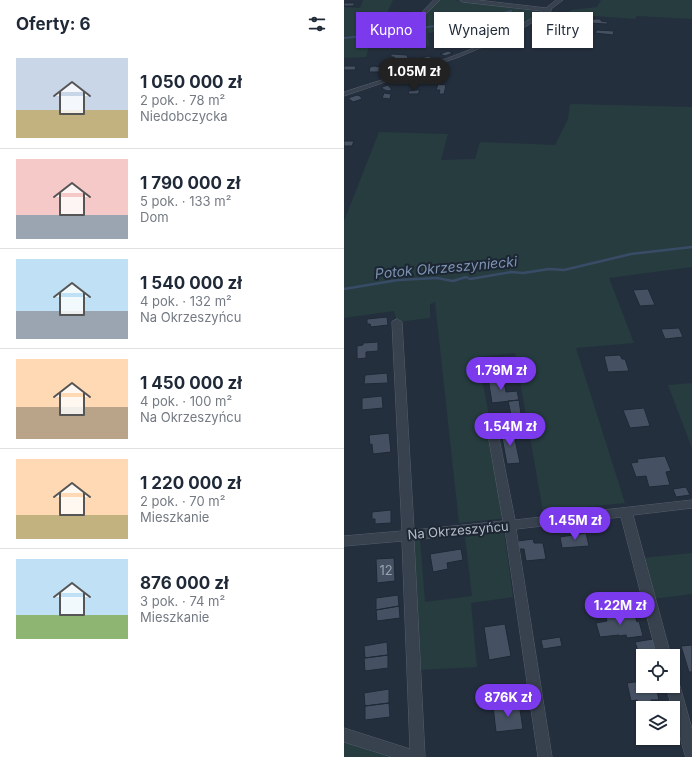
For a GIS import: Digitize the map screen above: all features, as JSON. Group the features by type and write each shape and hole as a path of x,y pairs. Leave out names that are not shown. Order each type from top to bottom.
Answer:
{"street":[{"path":"425,12 437,0"},
{"path":"463,0 549,10"},
{"path":"344,94 476,48 523,27 549,10 560,0"},
{"path":"344,735 416,757 408,535 397,322"},
{"path":"491,423 510,526 545,757"},
{"name":"Na Okrzeszyńcu","path":"344,541 510,526 692,504"},
{"path":"626,512 662,649"},
{"path":"675,693 692,755"}],"green space":[{"path":"363,0 393,0 387,12 356,12 356,48 369,48 366,57 344,58 344,7 360,8"},
{"path":"437,0 454,0 542,12 532,12 532,18 524,22 524,12 434,12 434,32 428,33 429,46 426,46 426,12"},
{"path":"601,0 692,0 692,19 637,16 635,19 593,16 593,12 569,12 571,10 597,7"},
{"path":"570,104 692,107 692,267 609,278 634,343 576,348 625,503 543,511 515,353 478,357 508,518 459,523 435,302 430,304 430,318 397,322 394,311 344,318 344,221 379,132 448,134 441,160 475,159 480,142 555,145 568,119"},
{"path":"692,383 692,448 668,385"},
{"path":"504,532 513,597 471,603 477,667 419,670 412,540 420,539 425,602 472,596 465,537"},
{"path":"692,553 692,594 652,599 641,558"},
{"path":"344,742 349,743 393,757 344,757"}],"building":[{"path":"344,3 355,3 353,6 344,6"},
{"path":"593,19 601,19 601,21 608,22 607,24 593,23"},
{"path":"597,30 614,31 613,35 595,33"},
{"path":"448,51 453,53 445,56 440,54"},
{"path":"391,54 407,55 409,61 396,62 394,57 391,57"},
{"path":"429,56 434,60 426,61 421,58"},
{"path":"344,66 356,66 355,70 344,70"},
{"path":"370,67 380,67 380,72 369,72"},
{"path":"438,84 446,85 444,94 439,94 440,90 436,90"},
{"path":"388,85 392,90 388,91 382,89 382,87"},
{"path":"420,90 418,94 408,94 409,91"},
{"path":"384,93 391,94 390,99 382,98"},
{"path":"357,95 362,99 353,102 348,98"},
{"path":"344,141 354,141 352,146 344,146"},
{"path":"648,289 655,305 640,306 633,290"},
{"path":"387,317 388,325 371,327 370,324 367,324 367,319"},
{"path":"679,328 683,337 665,339 661,329"},
{"path":"378,342 378,351 366,352 366,358 357,359 357,346 363,345 363,343"},
{"path":"620,355 622,359 625,359 629,371 608,372 604,356"},
{"path":"387,373 388,383 364,384 365,375"},
{"path":"503,376 506,392 517,391 519,400 492,403 488,378"},
{"path":"382,396 383,408 362,410 362,398"},
{"path":"519,400 521,414 511,415 508,401"},
{"path":"644,408 650,426 630,428 623,410"},
{"path":"513,430 520,463 507,464 501,432"},
{"path":"389,433 391,452 373,454 369,435"},
{"path":"665,456 671,471 666,472 670,485 649,487 646,476 636,477 631,463 638,462 637,459"},
{"path":"686,487 690,495 676,497 673,489"},
{"path":"391,510 391,523 375,524 375,519 372,519 372,512"},
{"path":"586,533 589,546 562,548 560,537"},
{"path":"533,539 534,543 543,543 546,559 526,561 524,549 519,549 518,541"},
{"path":"461,549 463,560 447,563 448,569 433,572 430,554"},
{"path":"394,558 395,581 377,583 376,559"},
{"path":"398,595 399,606 376,610 376,598"},
{"path":"399,606 400,618 377,621 376,610"},
{"path":"634,613 637,622 639,621 643,636 627,638 626,635 600,637 596,623 607,621 606,617"},
{"path":"505,624 511,656 489,660 484,627"},
{"path":"560,637 562,646 543,649 541,640"},
{"path":"653,639 656,649 637,649 635,642"},
{"path":"387,642 388,655 365,658 364,646"},
{"path":"692,645 692,672 689,672 681,646"},
{"path":"388,655 388,668 365,671 364,658"},
{"path":"636,682 636,693 658,693 659,700 631,701 627,683"},
{"path":"389,689 389,703 365,706 364,693"},
{"path":"389,703 390,717 365,720 365,706"},
{"path":"519,703 523,729 496,732 493,706"}],"waterway":[{"path":"344,38 384,34 484,18 511,11"},
{"name":"Potok Okrzeszyniecki","path":"344,289 398,280 437,278 453,281 466,277 470,279 511,272 523,273 549,269 564,270 631,254 692,247"}]}
